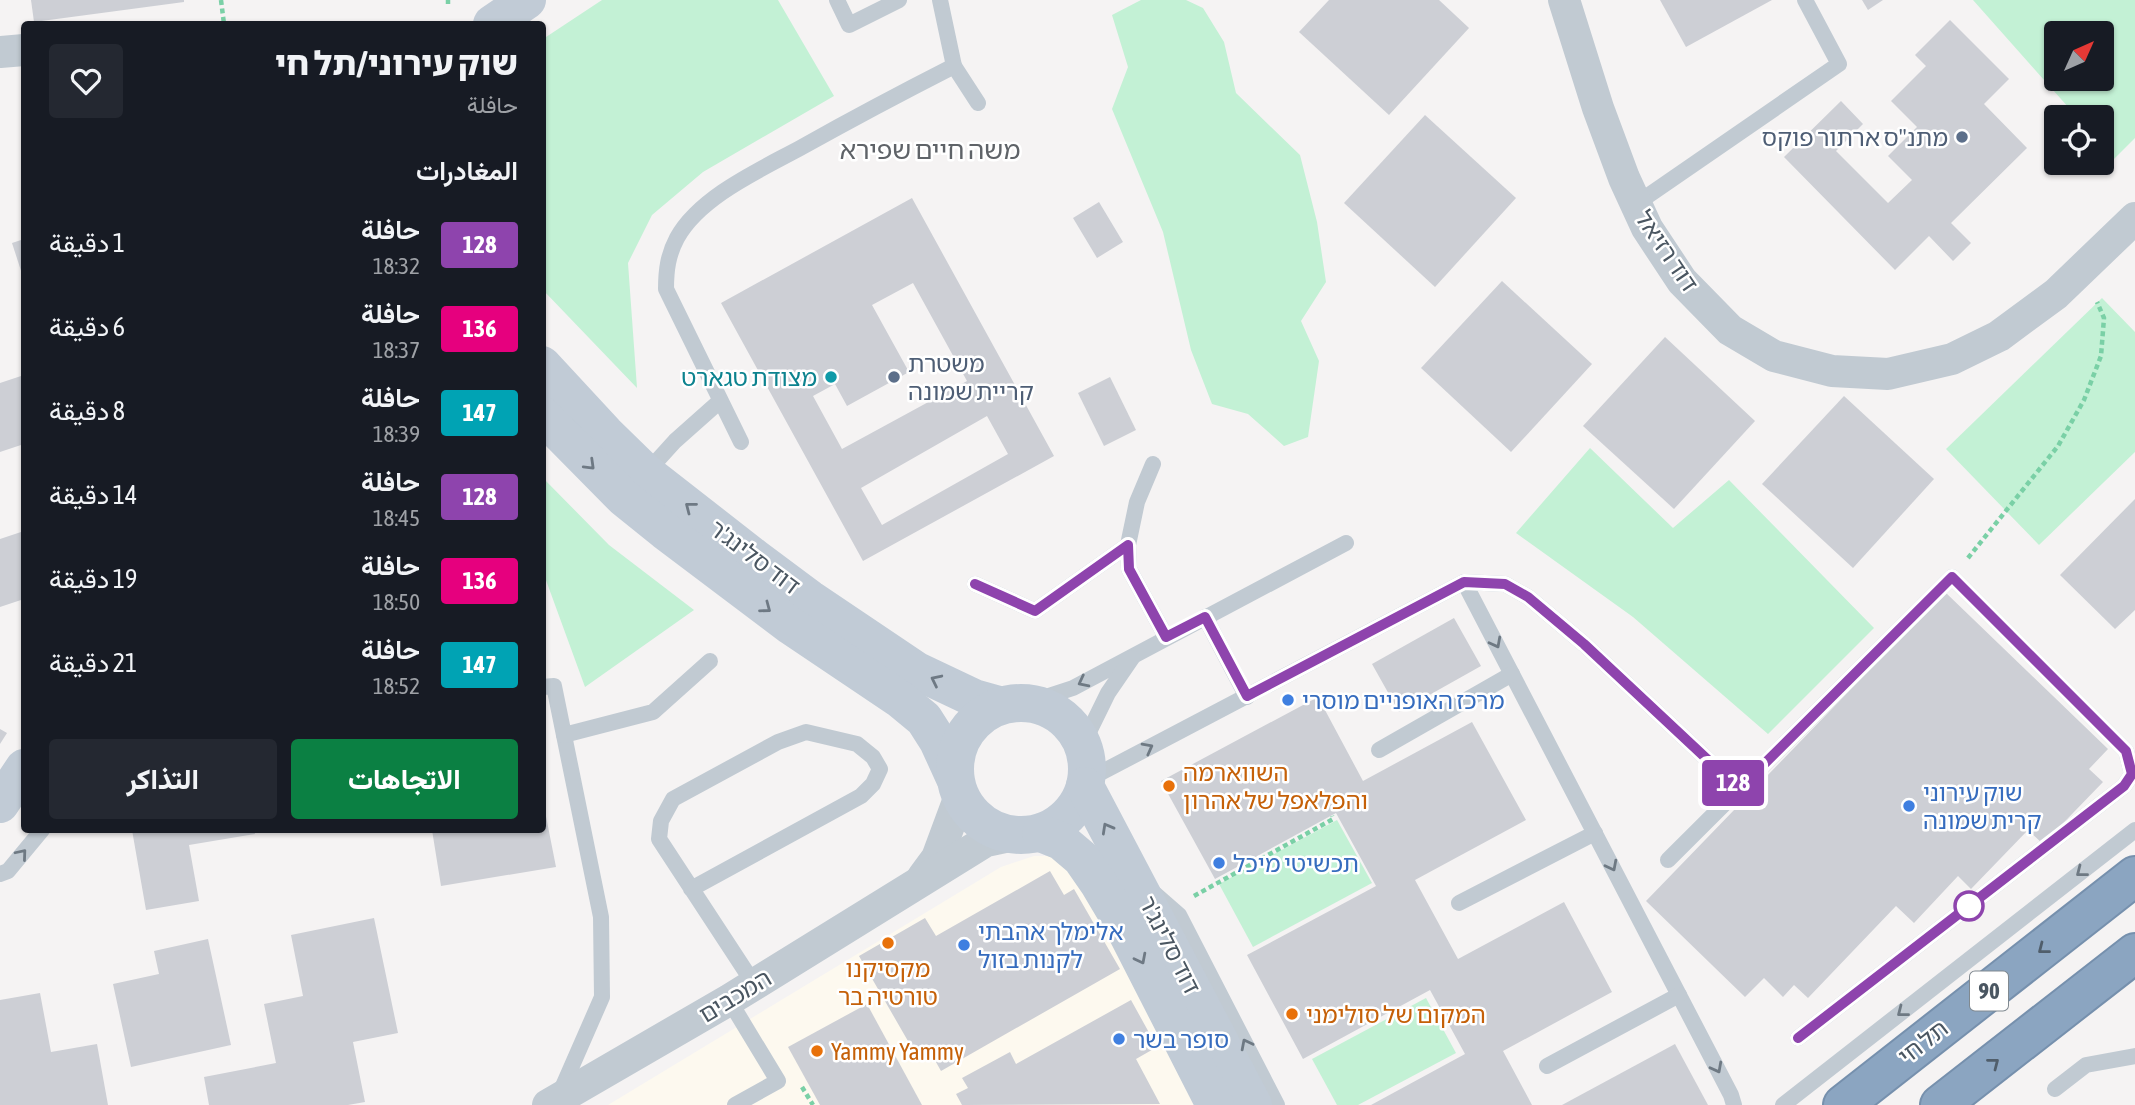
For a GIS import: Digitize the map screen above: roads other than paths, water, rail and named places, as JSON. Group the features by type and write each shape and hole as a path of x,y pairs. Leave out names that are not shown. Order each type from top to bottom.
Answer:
{"highway":[{"name":"תל חי","path":"1843,1105 2135,876"},
{"name":"90","path":"1940,1105 2135,953"}],"street":[{"path":"496,21 527,0"},
{"name":"דוד רזיאל","path":"1564,0 1598,108 1647,228 1682,281 1730,330 1774,356 1832,371 1888,374 1952,359 1999,336 2056,294 2135,218"},
{"path":"0,52 21,50"},
{"name":"דוד סלינג'ר","path":"546,369 646,473 810,599 917,671 974,698 1013,704"},
{"name":"דוד סלינג'ר","path":"546,419 624,498 655,523 791,626 901,700 923,719 938,741 957,786"},
{"path":"1013,704 1041,705 1068,721 1085,770 1078,803 1065,820 1027,834 990,828 971,814 957,786 955,757 966,730 976,719 1013,704"},
{"name":"דוד סלינג'ר","path":"1085,770 1133,875 1253,1105"},
{"path":"0,804 21,772"},
{"name":"המכבים","path":"919,882 937,858 957,786"},
{"name":"דוד סלינג'ר","path":"1027,834 1061,841 1082,858 1121,921 1215,1105"},
{"name":"המכבים","path":"553,1101 741,992 986,842 1027,834"}],"lane":[{"path":"837,0 849,25 899,0"},
{"path":"940,0 954,66 978,103"},
{"path":"1636,204 1839,64 1805,0"},
{"path":"741,442 666,289 666,264 678,236 696,215 723,191 954,66"},
{"path":"646,473 675,441 720,401"},
{"path":"1153,464 1137,502 1128,545 1129,569 1166,637"},
{"path":"1013,704 1073,688 1346,543"},
{"path":"975,584 1035,611 1128,545"},
{"path":"1668,860 1952,577 2126,751 2132,774 2124,786 1798,1038"},
{"path":"1085,770 1247,696 1464,582 1505,584 1528,597 1584,644 1739,789"},
{"path":"1464,582 1734,1105"},
{"path":"1205,617 1247,696"},
{"path":"1085,770 1108,693 1135,654"},
{"path":"564,735 653,712 710,662"},
{"path":"1379,750 1512,674"},
{"path":"546,687 554,686 601,917 602,997 553,1101"},
{"path":"691,889 861,796 873,784 880,769 873,757 857,744 806,732 778,741 673,799 661,821 659,839 691,889 741,992 778,1081 735,1105"},
{"path":"1783,1105 2135,830"},
{"path":"0,874 8,871 40,833"},
{"path":"1459,903 1595,833"},
{"path":"1133,875 1179,915 1277,1105"},
{"path":"1547,1066 1679,995"},
{"path":"2055,1089 2086,1065 2135,1056"}],"place":[{"name":"מתנ\"ס ארתור פוקס","path":"1962,137"},
{"name":"מצודת טגארט","path":"831,377"},
{"name":"משטרת קריית שמונה","path":"894,377"},
{"name":"מרכז האופניים מוסרי","path":"1288,700"},
{"name":"השווארמה והפלאפל של אהרון","path":"1169,786"},
{"name":"שוק עירוני קרית שמונה","path":"1909,806"},
{"name":"תכשיטי מיכל","path":"1219,863"},
{"name":"מקסיקנו טורטיה בר","path":"888,943"},
{"name":"אלימלך אהבתי לקנות בזול","path":"964,945"},
{"name":"המקום של סולימני","path":"1292,1014"},
{"name":"סופר בשר","path":"1119,1039"},
{"name":"Yammy Yammy","path":"817,1051"}],"district":[{"name":"משה חיים שפירא","path":"930,150"}]}
